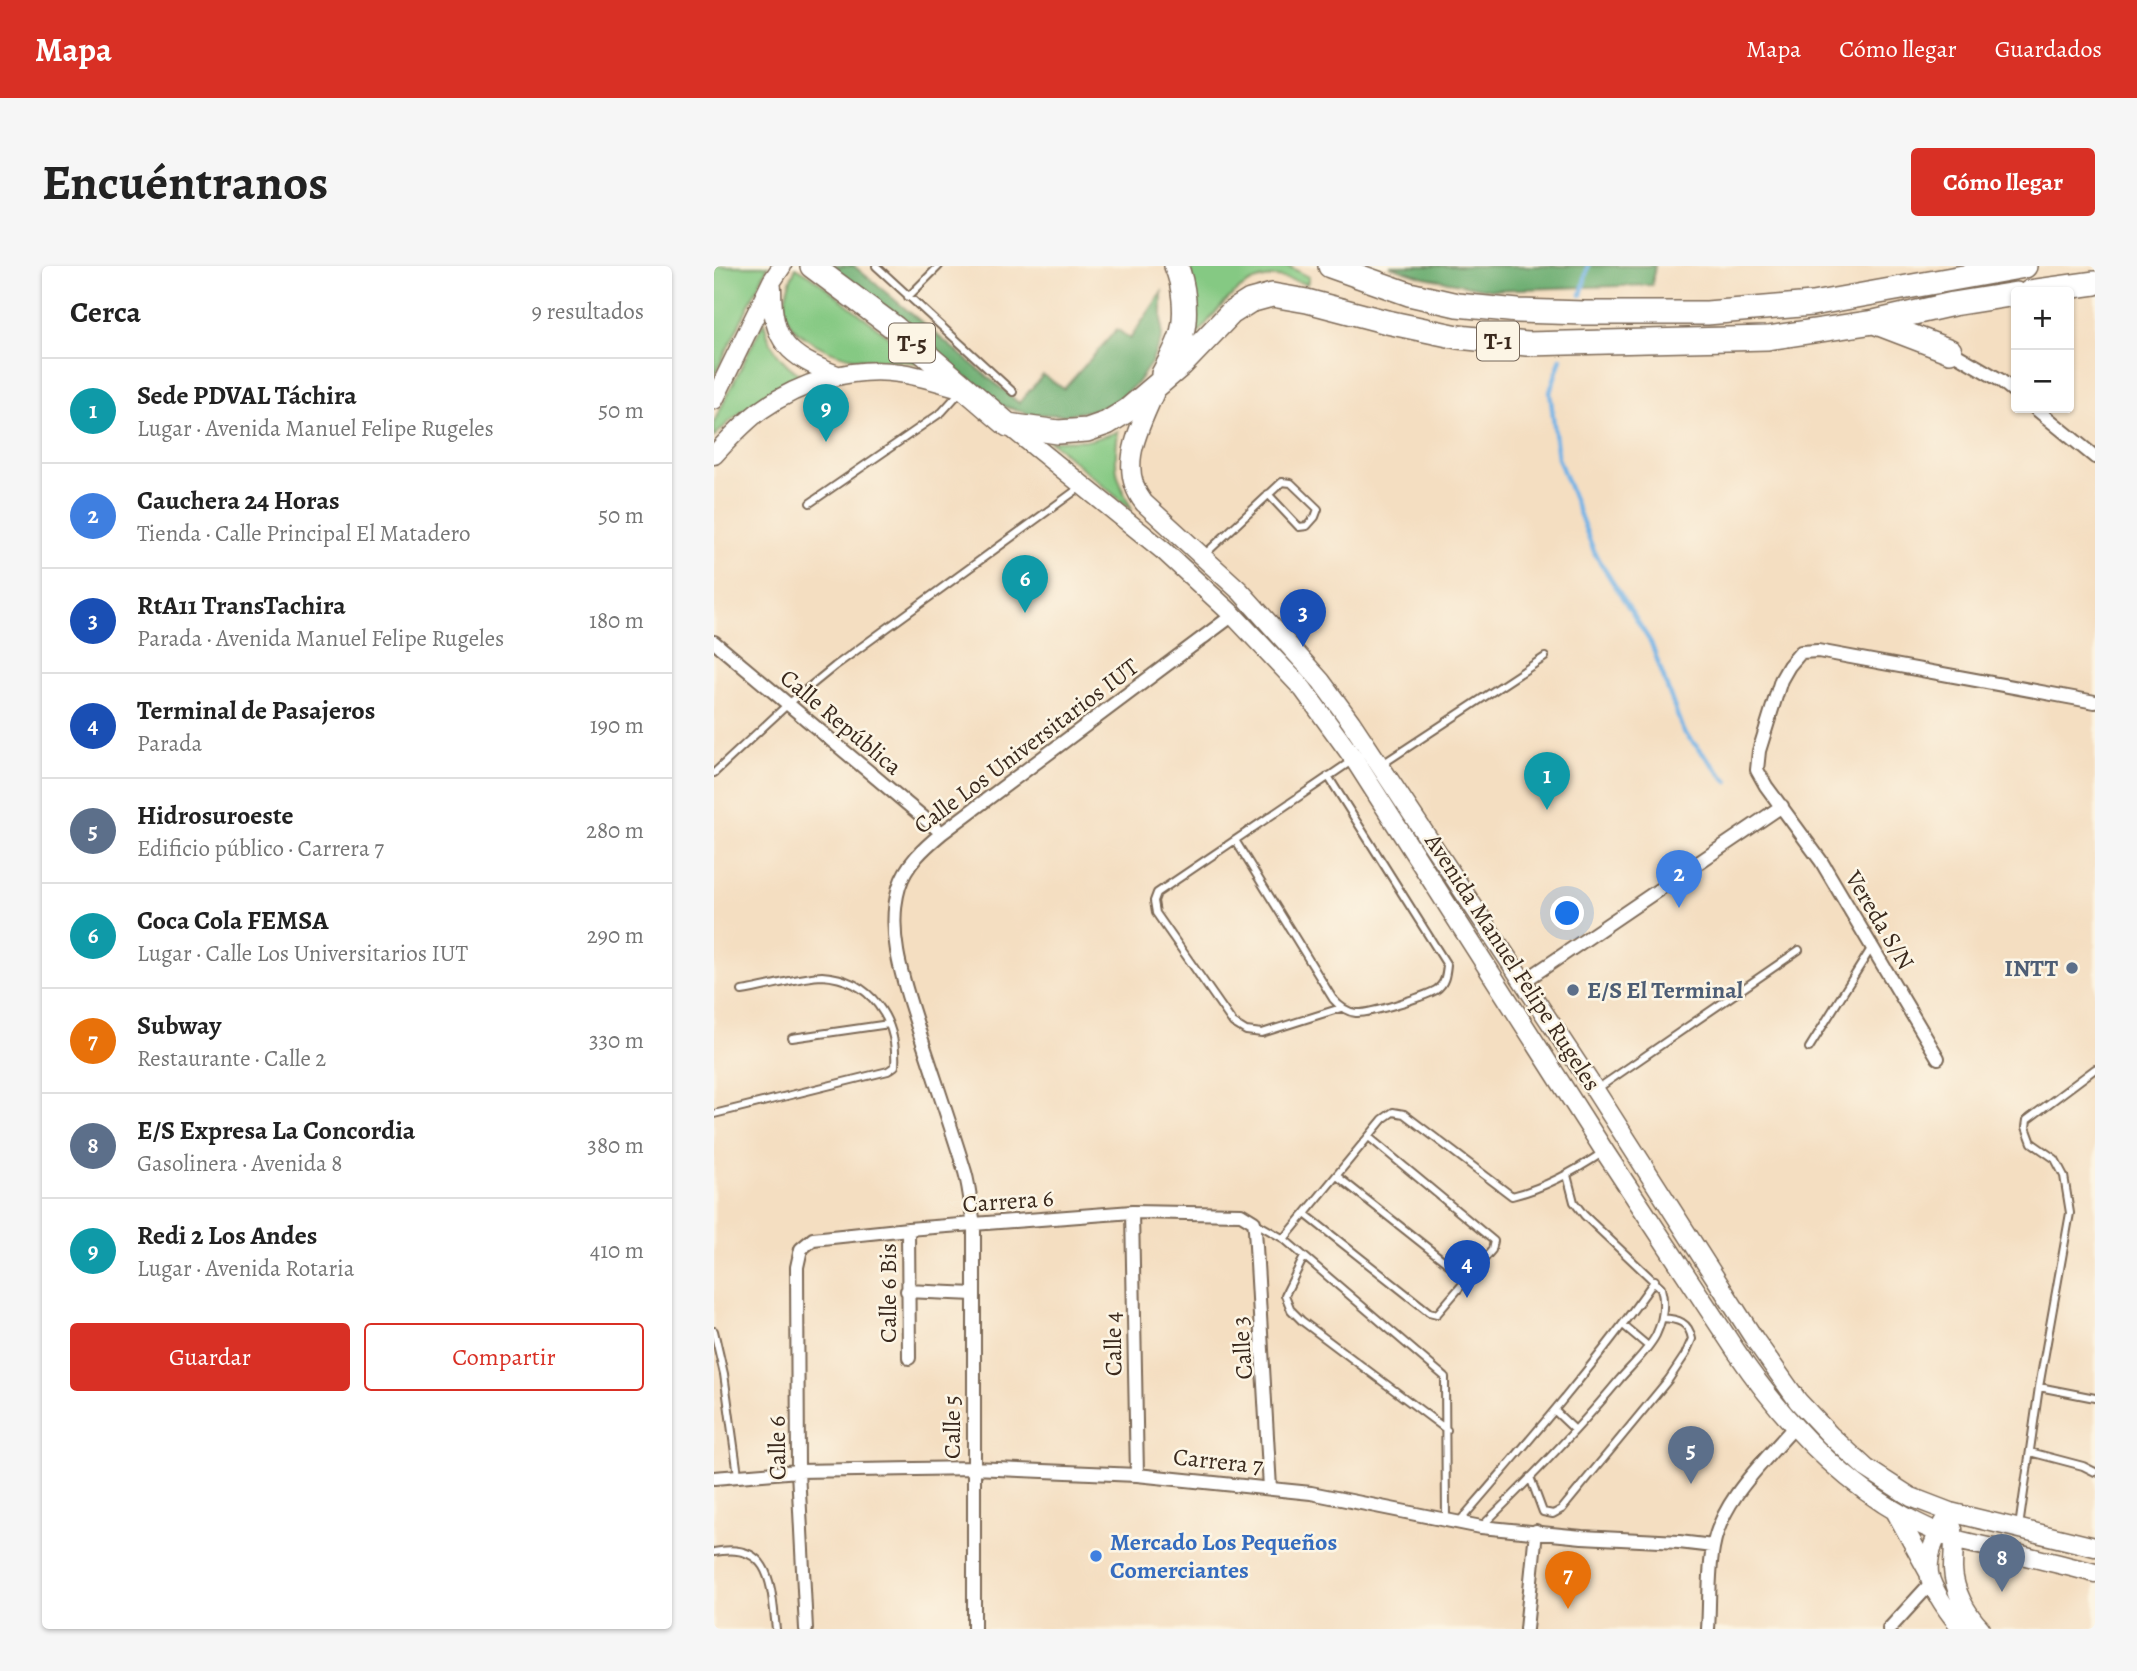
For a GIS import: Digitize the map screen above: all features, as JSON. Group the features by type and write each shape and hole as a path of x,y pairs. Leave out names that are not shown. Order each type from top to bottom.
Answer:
{"highway":[{"name":"T-5","path":"812,266 895,328 1008,425"},
{"path":"1158,383 1182,331 1183,305 1177,266"},
{"name":"T-1","path":"1330,266 1409,294 1457,305 1531,311 1707,313 1812,304 2025,266"},
{"path":"2066,287 2095,283"},
{"name":"T-1","path":"1008,425 1058,432 1087,430 1107,424 1128,410 1182,364 1231,313 1250,301 1272,295 1458,337 1527,344 1768,338 1874,322 1953,304 2011,295"},
{"path":"1950,351 1944,340 1944,319 1953,304"},
{"path":"1874,322 1950,351"}],"street":[{"path":"777,274 772,315 780,337 793,354 810,365 837,375"},
{"path":"714,400 777,274"},
{"path":"1950,351 2011,389"},
{"path":"714,455 761,410 792,391 837,375 876,371 900,373 964,389"},
{"name":"Avenida Manuel Felipe Rugeles","path":"1158,383 1132,448 1130,467 1136,492 1144,503 1240,592 1321,681 1595,1090 1755,1340 1798,1401 1866,1468 1911,1497 1950,1512 2095,1547"},
{"path":"2041,413 2095,457"},
{"name":"Avenida Manuel Felipe Rugeles","path":"1008,425 1165,552 1233,615 1303,689 1354,759 1605,1152 1750,1371 1794,1427 1826,1459 1908,1519 1946,1535 2095,1573"},
{"name":"Calle Los Universitarios IUT","path":"974,1225 966,1176 905,984 896,932 898,896 908,868 942,833 1233,615"},
{"name":"Calle República","path":"714,642 942,833"},
{"name":"Vereda S/N","path":"1938,1058 1821,861 1757,770 1759,751 1781,680 1801,652 1818,651 2095,702"},
{"path":"1523,982 1782,806"},
{"name":"Carrera 6","path":"797,1267 801,1249 813,1239 908,1229 1132,1212 1241,1214 1254,1222"},
{"name":"Calle 4","path":"1132,1212 1137,1475"},
{"name":"Calle 3","path":"1254,1222 1270,1488"},
{"name":"Calle 5","path":"974,1225 974,1629"},
{"name":"Calle 6 Bis","path":"908,1229 909,1358"},
{"name":"Calle 6","path":"797,1267 798,1471 806,1629"},
{"path":"907,1291 974,1294"},
{"path":"1708,1629 1713,1546 1727,1510 1794,1427"},
{"name":"Carrera 7","path":"714,1478 798,1471 973,1468 1137,1475 1311,1493 1481,1527 1713,1546"},
{"path":"1895,1511 1945,1605 1963,1629"},
{"path":"1950,1512 1946,1535 1957,1589 1966,1610 1981,1629"},
{"path":"1526,1629 1536,1531"},
{"path":"1889,1629 1930,1578 1932,1551 1946,1535"}],"lane":[{"path":"876,266 1013,392"},
{"path":"908,297 939,266"},
{"path":"810,503 942,412 964,389"},
{"path":"1203,556 1268,494 1282,482 1291,483 1318,509 1317,513 1307,526 1299,527 1268,494"},
{"path":"714,773 835,666 1083,486"},
{"path":"1380,766 1545,657"},
{"path":"1341,1008 1262,1033 1245,1031 1233,1023 1156,913 1154,901 1157,893 1354,759"},
{"path":"1235,841 1341,1008 1355,1013 1381,1009 1438,989 1446,977 1447,965 1328,776"},
{"path":"1809,1048 1872,947"},
{"path":"1595,1090 1799,950"},
{"path":"714,1114 888,1071 895,1066 896,1057 887,1015 871,995 848,981 821,976 743,992"},
{"path":"792,1038 889,1024"},
{"path":"2019,1528 2039,1387 2070,1213 2064,1176 2055,1159 2032,1143 2026,1127 2027,1120 2095,1069"},
{"path":"1284,1239 1383,1119 1393,1112 1404,1114 1513,1196 1567,1175 1605,1152"},
{"path":"1305,1213 1429,1312 1437,1314 1443,1310 1492,1250 1494,1241 1370,1138"},
{"path":"1481,1527 1574,1430 1648,1346 1662,1318 1661,1288 1584,1215 1574,1202 1567,1175"},
{"path":"1338,1176 1467,1279"},
{"path":"1254,1222 1284,1239 1445,1377 1452,1521"},
{"path":"1304,1257 1285,1295 1291,1310 1447,1430"},
{"path":"1452,1521 1555,1411 1655,1280"},
{"path":"1530,1477 1543,1511 1553,1514 1562,1509 1628,1431 1669,1379 1692,1339 1689,1327 1683,1322 1675,1318 1662,1318"},
{"path":"1623,1325 1648,1346"},
{"path":"714,1331 724,1374 738,1475"},
{"path":"2039,1387 2095,1398"},
{"path":"1555,1411 1574,1430"},
{"path":"2030,1452 2083,1466 2095,1472"},
{"path":"714,1552 731,1549 753,1555 764,1566 771,1585 776,1629"}],"green space":[{"path":"714,266 768,266 714,376"},
{"path":"823,266 854,266 1019,403 1043,375 1064,389 1117,329 1130,339 1162,292 1162,338 1151,363 1137,383 1114,403 1064,415 1029,414 1003,406"},
{"path":"1190,266 1288,266 1309,277 1307,284 1275,277 1250,283 1229,298 1195,337 1195,300"},
{"path":"1390,266 1655,266 1652,285 1490,290 1424,277"},
{"path":"796,267 924,364 853,358 835,353 805,337 790,323 785,309 787,290"},
{"path":"764,321 777,353 802,376 755,402 714,437 714,422"},
{"path":"1118,432 1117,473 1132,510 1050,441 1091,440"}],"waterway":[{"path":"1581,295 1588,266"},
{"path":"1561,358 1550,392 1558,458 1595,554 1651,643 1683,731 1728,782"}],"place":[{"name":"Redi 2 Los Andes","path":"826,442"},
{"name":"Coca Cola FEMSA","path":"1025,613"},
{"name":"RtA11 TransTachira","path":"1303,647"},
{"name":"Sede PDVAL Táchira","path":"1547,810"},
{"name":"Cauchera 24 Horas","path":"1679,908"},
{"name":"INTT","path":"2072,968"},
{"name":"E/S El Terminal","path":"1573,990"},
{"name":"Terminal de Pasajeros","path":"1467,1298"},
{"name":"Hidrosuroeste","path":"1691,1484"},
{"name":"Mercado Los Pequeños Comerciantes","path":"1096,1556"},
{"name":"E/S Expresa La Concordia","path":"2002,1592"},
{"name":"Subway","path":"1568,1609"}]}
